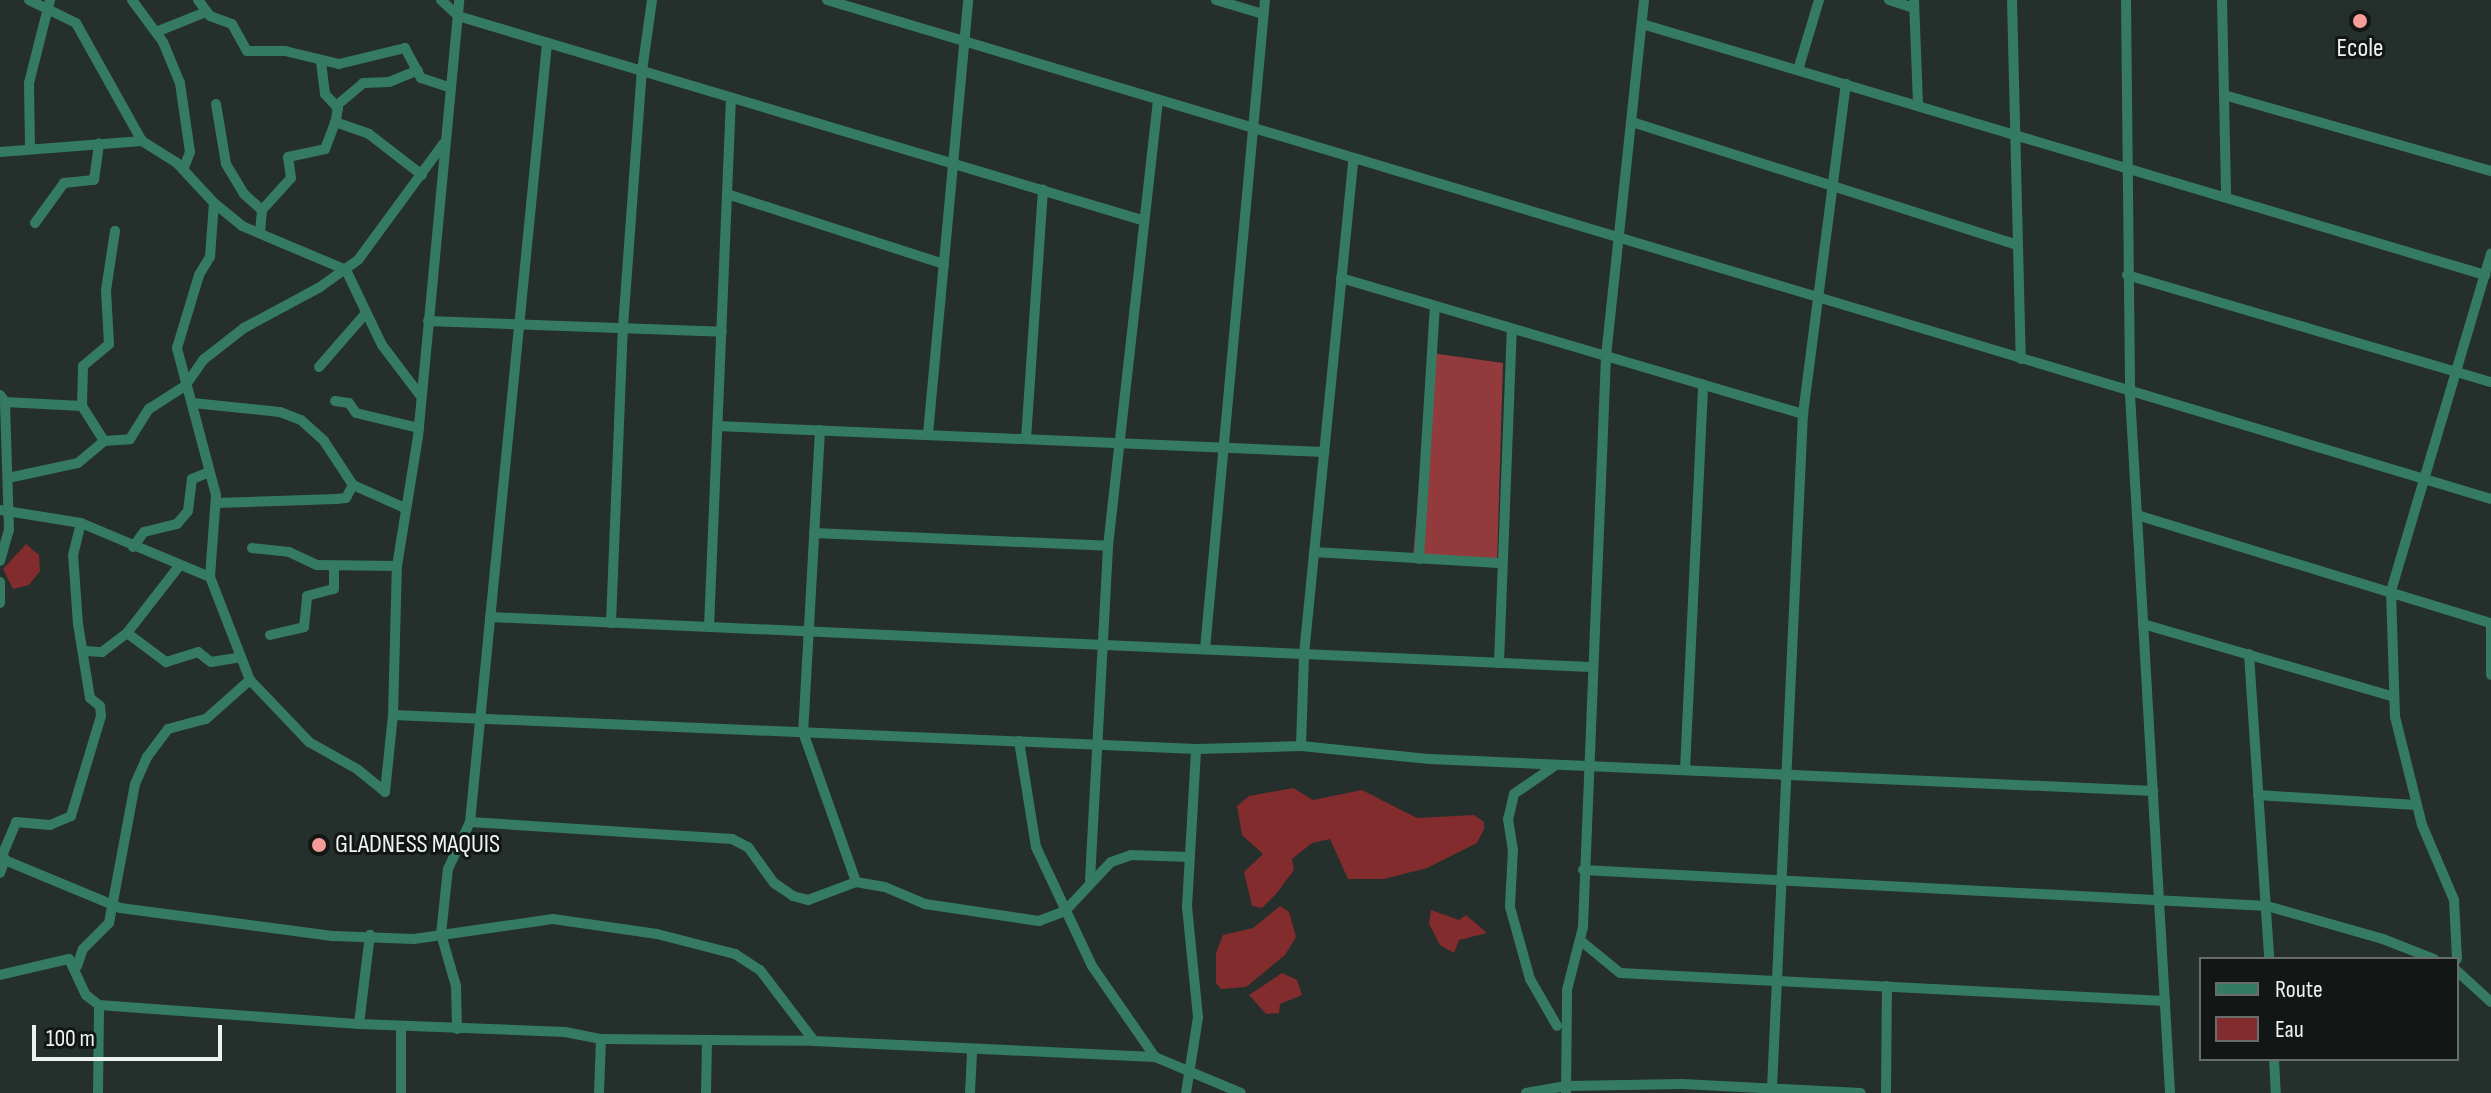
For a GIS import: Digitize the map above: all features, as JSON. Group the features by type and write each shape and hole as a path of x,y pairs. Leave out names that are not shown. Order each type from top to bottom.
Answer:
{"street":[{"path":"29,0 49,3 76,23 142,141 183,170 214,203 242,226 346,270 365,314 420,395"},
{"path":"132,0 156,32 180,83 190,152 183,170"},
{"path":"198,0 206,12 232,24 247,51 285,51 321,60 354,62 405,48 430,85 449,87"},
{"path":"441,0 458,16 1142,220"},
{"path":"214,203 210,257 178,341 185,386 193,403 216,503 210,577 237,658 250,680 309,742 357,769 385,792 393,715 397,566 419,428 459,0"},
{"path":"611,623 623,327 642,71 652,0"},
{"path":"827,0 2130,394 2491,499"},
{"path":"928,434 968,0"},
{"path":"1216,0 1263,14"},
{"path":"1205,649 1221,445 1265,0"},
{"path":"1566,1090 1567,990 1581,941 1585,766 1606,356 1621,239 1644,0"},
{"path":"1798,70 1819,0"},
{"path":"1889,0 1914,4 1918,105"},
{"path":"2012,0 2021,359"},
{"path":"2126,0 2124,167 2130,394 2170,1093"},
{"path":"2222,0 2226,197"},
{"path":"30,147 29,83 49,3"},
{"path":"156,32 206,12"},
{"path":"1642,24 2485,275"},
{"path":"457,1029 456,986 441,934 448,869 470,822 522,323 547,43"},
{"path":"321,60 325,94 336,106"},
{"path":"260,233 262,210 291,178 288,157 325,149 335,122 336,106 363,83 389,82 418,70"},
{"path":"1772,1088 1803,414 1846,84"},
{"path":"2224,95 2491,171"},
{"path":"709,627 731,98"},
{"path":"1090,880 1108,546 1142,220 1158,101"},
{"path":"216,104 226,164 262,210"},
{"path":"335,122 369,134 422,175"},
{"path":"1632,122 2018,245"},
{"path":"0,152 30,147 142,141"},
{"path":"8,478 78,463 104,441 130,439 149,409 185,386 203,360 244,328 346,270 368,249 445,141"},
{"path":"35,223 64,183 94,180 99,143"},
{"path":"1301,746 1304,654 1353,159"},
{"path":"1026,439 1043,190"},
{"path":"727,194 944,264"},
{"path":"104,441 82,406 83,366 109,344 106,290 115,231"},
{"path":"2457,957 2454,900 2416,805 2394,697 2391,591 2491,254"},
{"path":"2127,275 2491,382"},
{"path":"1341,278 1803,414"},
{"path":"1419,559 1435,307"},
{"path":"319,367 365,314"},
{"path":"428,321 722,332"},
{"path":"1499,663 1499,563 1512,330"},
{"path":"1685,770 1703,384"},
{"path":"0,561 8,478 3,399 82,406"},
{"path":"335,401 349,403 356,413 419,428"},
{"path":"193,403 280,412 301,420 324,441 353,485 405,508"},
{"path":"718,426 1221,445 1324,452"},
{"path":"820,430 803,732 856,882"},
{"path":"133,547 144,532 177,524 188,511 192,479 209,472"},
{"path":"216,503 346,498 353,485"},
{"path":"5,510 81,523 210,577"},
{"path":"2137,515 2491,623 2491,675"},
{"path":"0,873 2,858 16,822 58,824 78,803 102,712 90,698 73,555 81,523"},
{"path":"814,533 1108,546"},
{"path":"252,548 334,566 397,566"},
{"path":"1314,552 1499,563"},
{"path":"86,651 102,652 127,633 180,565"},
{"path":"270,635 304,627 307,596 334,589 334,566"},
{"path":"0,582 0,603"},
{"path":"490,617 1590,667"},
{"path":"2143,624 2394,697"},
{"path":"127,633 166,662 198,652 211,662 237,658"},
{"path":"2249,654 2269,957"},
{"path":"250,680 206,719 168,729 147,757 135,784 109,923 83,949 77,966 86,995 99,1005 401,1027 565,1032 601,1039 814,1041 972,1052 1155,1057 1241,1093"},
{"path":"393,715 1196,749 1301,746 1556,765 2153,791"},
{"path":"1019,741 1036,847 1092,966 1155,1057"},
{"path":"1186,1093 1198,1017 1188,942 1196,749"},
{"path":"1556,765 1514,794 1508,819 1513,849 1510,907 1530,979 1557,1026"},
{"path":"2258,795 2416,805"},
{"path":"470,822 732,839 748,847 774,883 808,900 856,882 885,887 925,904 1039,921 1065,911 1090,880 1131,855 1190,857"},
{"path":"2,858 111,904 334,936 414,939 553,919 657,934 735,954 760,970 814,1041"},
{"path":"1583,870 1782,878 2267,906 2383,939 2429,957"},
{"path":"359,1024 370,935"},
{"path":"1581,941 1620,973 2165,1001"},
{"path":"0,975 63,959 77,966"},
{"path":"2459,973 2491,1002"},
{"path":"1886,1093 1887,986"},
{"path":"98,1093 99,1005"},
{"path":"401,1027 401,1093"},
{"path":"599,1093 601,1039"},
{"path":"706,1093 707,1042"},
{"path":"970,1093 972,1052"},
{"path":"2274,1061 2276,1093"},
{"path":"1526,1093 1682,1088 1772,1088 1861,1093"}],"shaded area":[{"path":"1431,353 1503,363 1497,562 1413,557"}],"water":[{"path":"26,544 39,555 40,571 29,585 13,589 3,569"},
{"path":"1293,788 1313,800 1362,790 1417,818 1474,815 1484,822 1484,829 1477,843 1427,868 1384,879 1348,879 1330,839 1312,843 1292,859 1294,870 1276,894 1262,908 1252,906 1244,872 1263,854 1242,835 1237,806 1249,796"},
{"path":"1280,906 1289,912 1296,937 1285,955 1246,987 1221,989 1216,983 1216,953 1223,935 1253,928"},
{"path":"1431,910 1459,920 1466,915 1487,933 1459,940 1454,953 1440,945 1429,924"},
{"path":"1282,973 1297,980 1302,995 1280,1004 1279,1013 1266,1014 1249,995"}],"place":[{"name":"Ecole","path":"2360,21"},
{"name":"GLADNESS MAQUIS","path":"319,845"}]}
